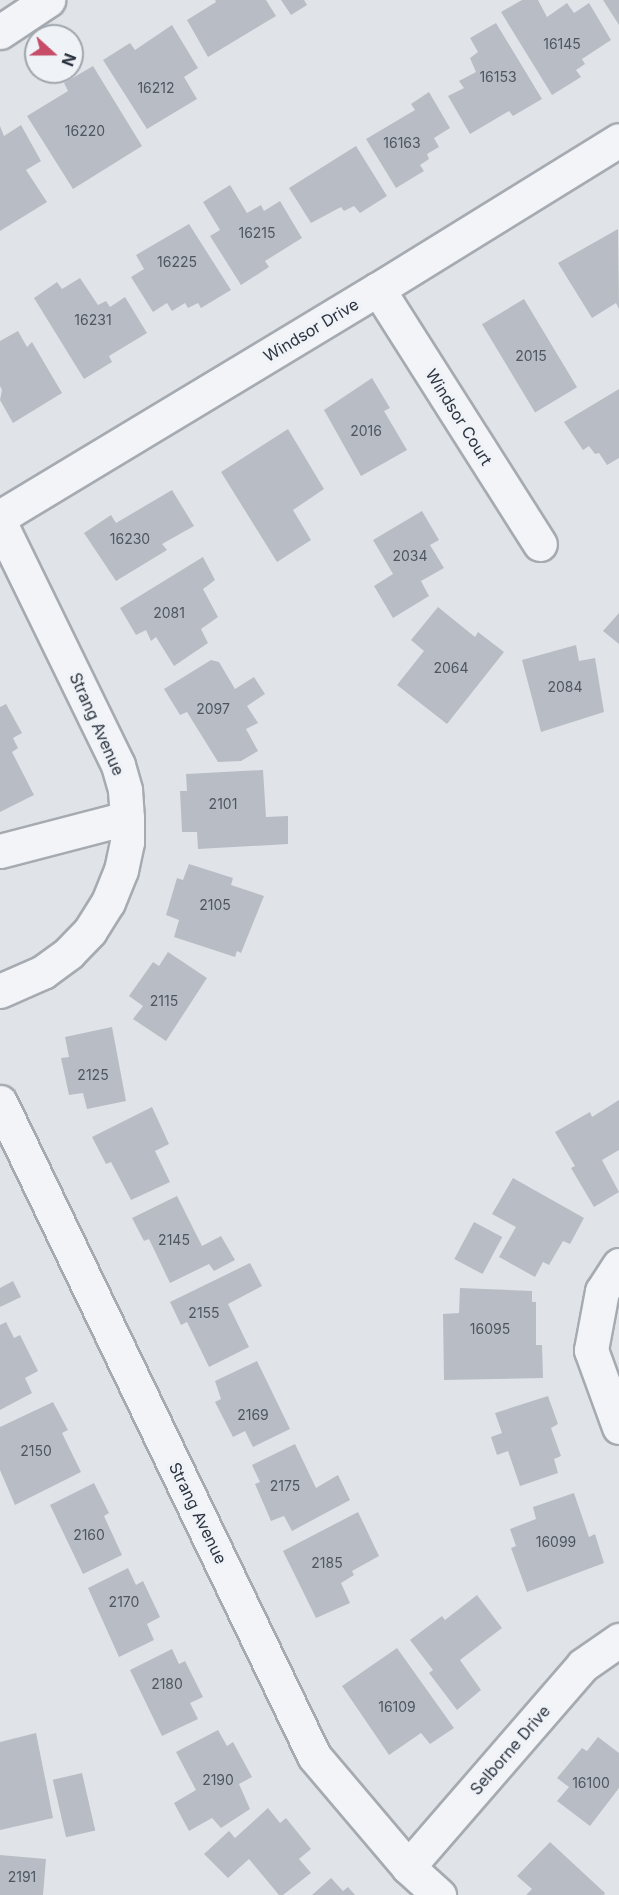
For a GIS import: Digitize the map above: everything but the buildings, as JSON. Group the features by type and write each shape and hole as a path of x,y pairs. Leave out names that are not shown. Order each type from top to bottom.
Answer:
{"street":[{"path":"0,32 48,0"},
{"name":"Windsor Drive","path":"0,517 378,290 619,140"},
{"name":"Windsor Court","path":"378,290 540,543"},
{"name":"Strang Avenue","path":"0,523 118,765 125,790 127,818 127,842 121,870 108,902 90,931 69,953 43,972 0,991"},
{"path":"0,850 127,818"},
{"name":"Strang Avenue","path":"0,1102 314,1756 408,1867 439,1895"},
{"path":"619,1265 602,1291 591,1350 619,1427"},
{"name":"Selborne Drive","path":"408,1867 583,1665 619,1640"}]}
